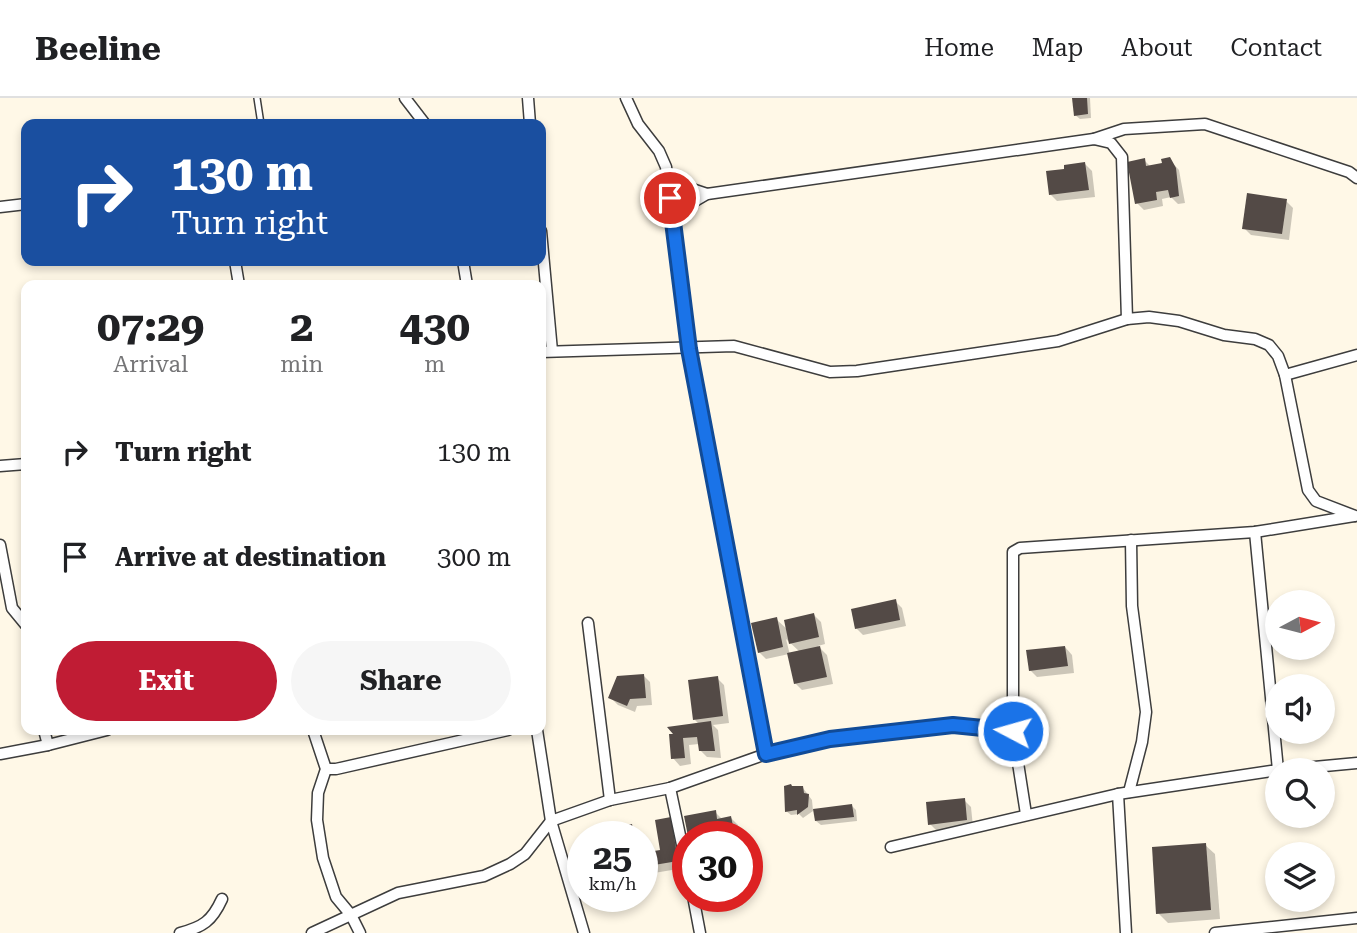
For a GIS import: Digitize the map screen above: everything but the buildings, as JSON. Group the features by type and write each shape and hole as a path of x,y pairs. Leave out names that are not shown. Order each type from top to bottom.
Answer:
{"street":[{"path":"405,98 421,119"},
{"path":"528,98 530,119"},
{"path":"626,98 638,124 659,151 666,167 689,349 766,754"},
{"path":"671,215 707,194 1094,139 1124,129 1205,124 1349,172 1357,178"},
{"path":"1094,139 1111,144 1122,158 1127,319"},
{"path":"668,181 707,194"},
{"path":"0,207 21,205"},
{"path":"546,332 547,352 734,346 831,372 857,371 1058,341 1127,319 1149,317 1224,335 1255,339 1269,345 1278,356 1308,490 1316,501 1356,515"},
{"path":"1284,375 1357,355"},
{"path":"0,466 21,464"},
{"path":"1026,814 1013,731 1013,552 1020,548 1255,532 1356,515"},
{"path":"1255,532 1278,758"},
{"path":"1126,933 1124,793 1142,742 1146,712 1132,606 1131,540"},
{"path":"0,545 12,608 21,619"},
{"path":"588,623 610,800"},
{"path":"312,933 398,892 484,876 510,864 525,853 551,821 610,800 670,788 766,754 830,739 953,725 1013,731"},
{"path":"45,735 48,745"},
{"path":"0,754 87,735"},
{"path":"315,735 326,769 318,793 317,820 323,859 336,897 351,915 360,933"},
{"path":"326,769 487,735"},
{"path":"538,735 551,821 584,933"},
{"path":"1335,765 1357,763"},
{"path":"891,846 1124,793 1265,772"},
{"path":"670,788 677,821"},
{"path":"180,933 204,925 216,912 222,899"},
{"path":"696,912 700,933"},
{"path":"1215,933 1357,918"}],"lane":[{"path":"257,98 260,119"}],"route":[{"path":"670,198 689,349 766,754 830,739 953,725 1013,731"}]}
